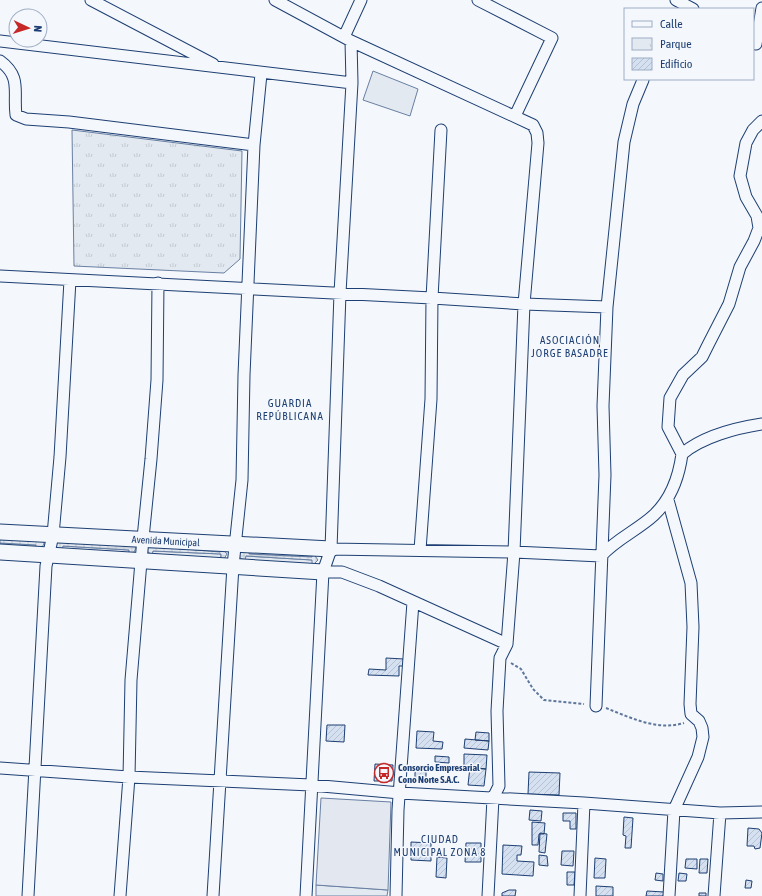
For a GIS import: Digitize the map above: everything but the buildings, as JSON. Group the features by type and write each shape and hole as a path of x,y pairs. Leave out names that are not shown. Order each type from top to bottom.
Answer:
{"street":[{"path":"92,0 220,68"},
{"path":"275,0 347,39 533,125 537,133 538,143 524,304 514,552 506,644 500,658 497,711 499,786 493,798 488,896"},
{"path":"306,896 323,572 331,550 340,293 352,83 347,39 361,0"},
{"path":"478,0 552,38 515,116"},
{"path":"676,0 691,8"},
{"path":"757,44 762,8"},
{"path":"0,41 261,74 352,83"},
{"path":"0,61 12,72 15,82 16,115 26,119 69,122 254,145"},
{"path":"213,896 233,566 242,480 254,145 261,74"},
{"path":"596,706 600,654 601,556 605,476 603,406 607,307 624,142 632,104 643,80"},
{"path":"601,556 610,546 654,515 668,500 678,473 682,454 668,427 670,398 683,375 702,357 729,304 740,267 759,228 757,216 746,197 740,176 746,143 753,130 762,120"},
{"path":"420,550 431,399 432,298 441,130"},
{"path":"0,276 158,283 524,304 607,307"},
{"path":"28,896 47,555 53,535 60,456 70,280"},
{"path":"120,896 129,777 131,680 157,380 158,283"},
{"path":"682,454 697,443 762,424"},
{"path":"668,500 691,583 693,627 690,704 691,714 699,721 702,728 703,737 698,758 674,810 669,896"},
{"name":"Avenida Municipal","path":"0,532 143,538 331,550"},
{"path":"331,550 514,552 601,556"},
{"path":"0,552 342,572 506,644"},
{"path":"396,896 400,793 413,602"},
{"path":"0,768 129,777 311,785 400,793 584,803 720,813 762,812"},
{"path":"580,896 584,803"},
{"path":"714,896 720,813"}],"green space":[{"path":"373,71 418,89 410,116 363,100"},
{"path":"72,130 242,151 240,259 224,273 74,266"},
{"path":"0,543 36,545 35,549 0,547"},
{"path":"62,546 129,550 129,554 62,550"},
{"path":"249,550 313,553 312,557 249,554"},
{"path":"152,551 221,554 221,560 152,555"},
{"path":"245,556 313,560 312,566 245,560"},
{"path":"316,885 388,890 387,896 316,896"}],"shaded area":[{"path":"0,539 44,541 44,544 42,547 35,549 36,545 0,543"},
{"path":"56,540 135,545 136,548 134,552 129,554 129,550 63,546 62,550 55,546"},
{"path":"148,546 220,552 221,547 227,554 224,559 221,560 221,554 153,551 152,555 147,551"},
{"path":"249,550 249,554 312,557 313,553 318,560 312,566 312,560 246,556 245,560 240,558 239,551"},
{"path":"321,798 391,802 388,890 316,885"}],"place":[{"name":"Consorcio Empresarial Cono Norte S.A.C.","path":"384,773"}],"district":[{"name":"ASOCIACIÓN JORGE BASADRE","path":"570,346"},
{"name":"GUARDIA REPÚBLICANA","path":"290,409"},
{"name":"CIUDAD MUNICIPAL ZONA 8","path":"440,845"}]}
